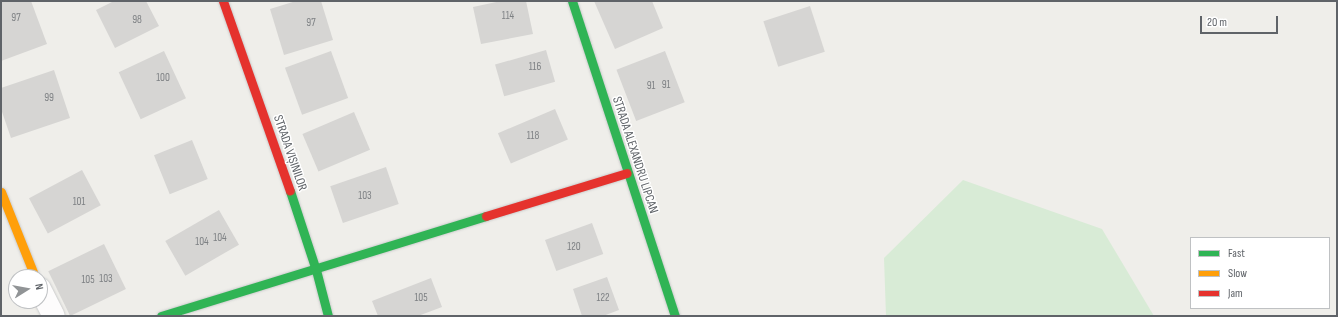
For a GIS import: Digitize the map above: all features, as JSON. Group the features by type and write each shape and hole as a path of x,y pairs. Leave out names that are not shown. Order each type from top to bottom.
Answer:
{"street":[{"name":"STRADA VIȘINILOR","path":"223,1 270,132 316,270 328,316"},
{"name":"STRADA ALEXANDRU LIPCAN","path":"572,1 675,316"},
{"path":"161,316 316,270 627,173"},
{"path":"1,192 32,269"},
{"path":"48,304 54,316"}],"green space":[{"path":"963,180 1102,229 1154,316 886,316 884,258"}],"building":[{"path":"1,1 31,1 47,44 1,61"},
{"path":"114,1 146,1 159,26 115,48 96,10"},
{"path":"296,1 321,1 333,40 284,55 270,9"},
{"path":"501,1 526,1 533,34 481,44 473,7"},
{"path":"594,1 652,1 663,28 615,49"},
{"path":"810,6 825,52 778,67 763,21"},
{"path":"546,50 555,82 504,96 495,65"},
{"path":"164,51 186,98 141,119 119,72"},
{"path":"331,51 348,98 302,115 285,68"},
{"path":"665,51 685,102 636,121 616,70"},
{"path":"54,70 70,118 11,138 1,109 1,88"},
{"path":"555,109 568,139 511,164 498,133"},
{"path":"354,112 370,150 318,172 302,134"},
{"path":"192,140 208,179 170,194 154,155"},
{"path":"386,167 399,204 343,223 330,186"},
{"path":"82,170 101,205 48,233 29,198"},
{"path":"219,210 239,245 185,276 165,241"},
{"path":"592,223 603,254 556,271 545,240"},
{"path":"104,244 126,289 70,316 48,271"},
{"path":"607,277 619,310 603,316 582,316 573,289"},
{"path":"431,278 442,307 418,316 378,316 372,301"}],"traffic: fast":[{"path":"572,1 675,316"},
{"path":"290,191 316,270 328,316"},
{"path":"161,316 486,216"}],"traffic: slow":[{"path":"1,192 32,269"}],"traffic: jam":[{"path":"223,1 290,191"},
{"path":"486,216 627,173"}]}
